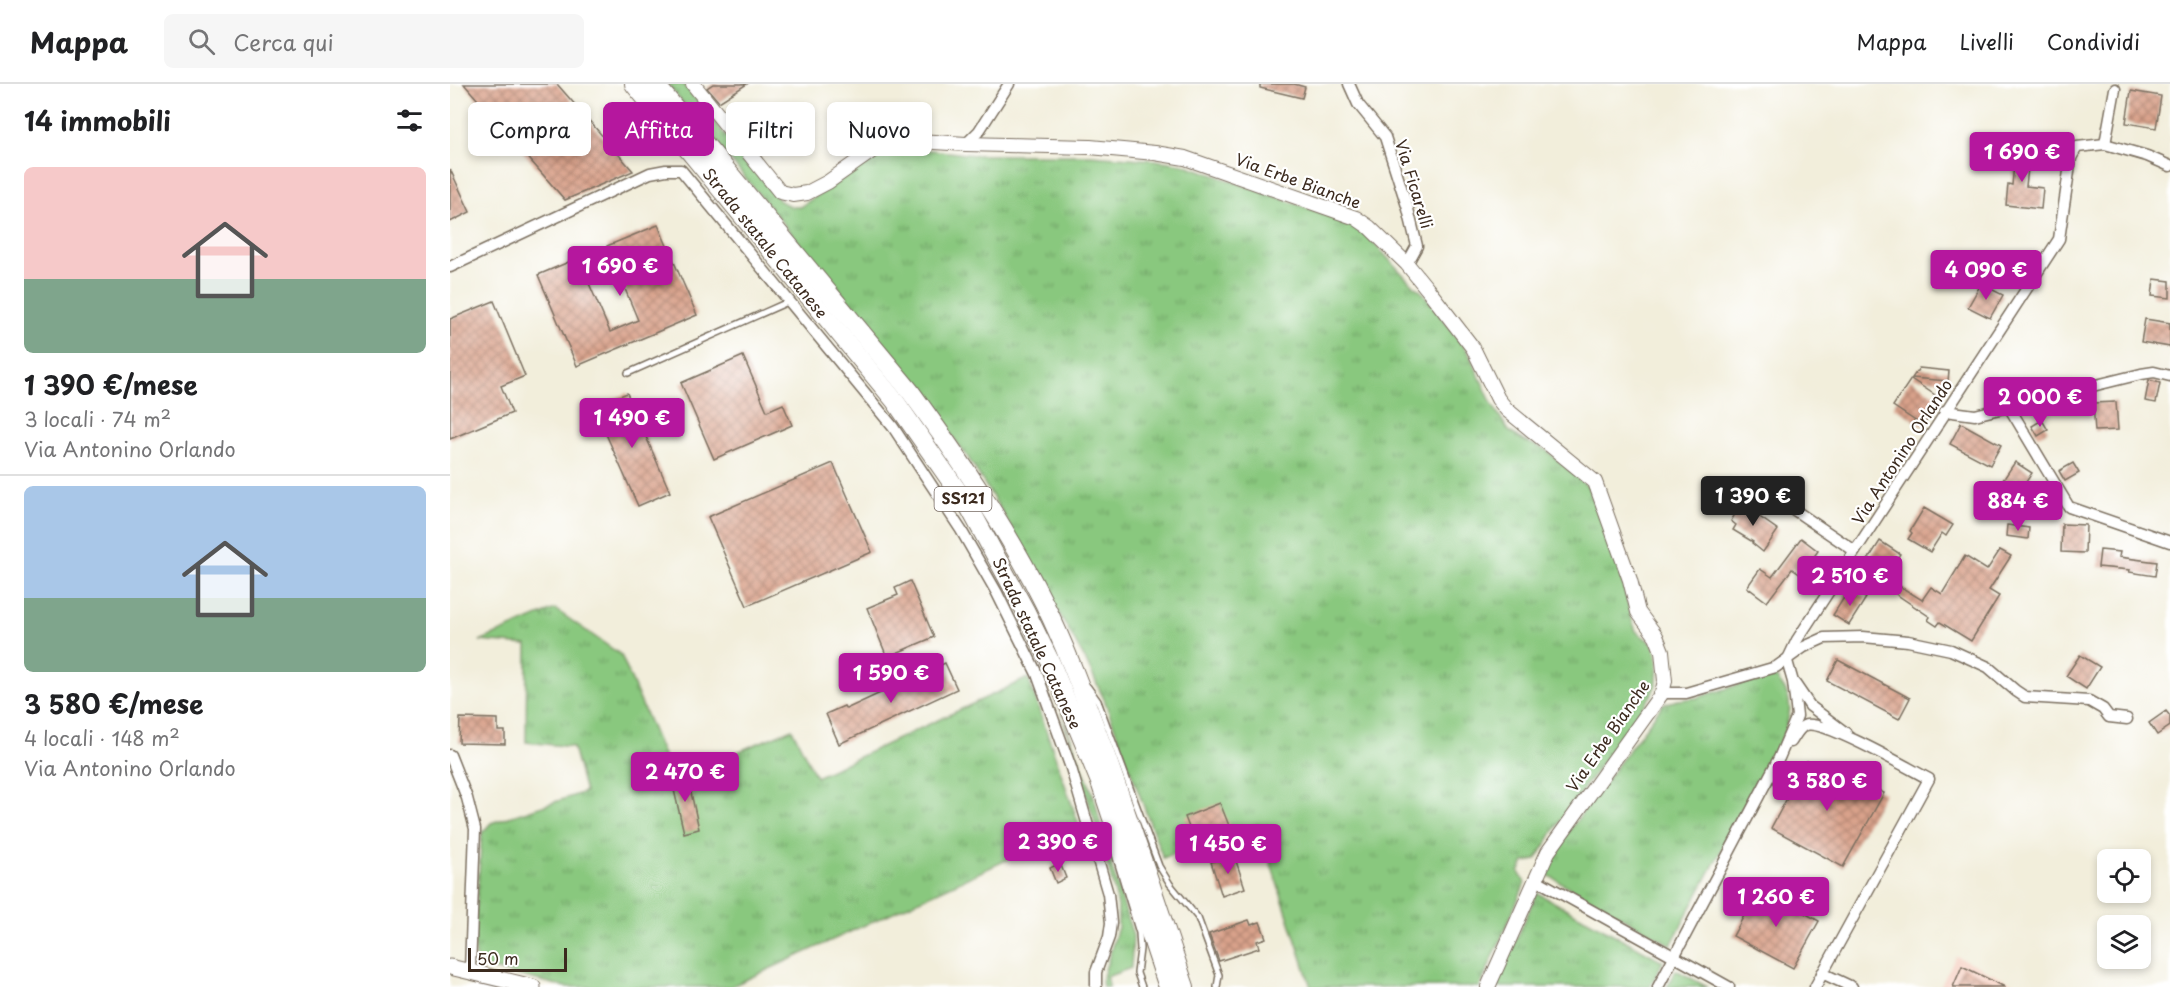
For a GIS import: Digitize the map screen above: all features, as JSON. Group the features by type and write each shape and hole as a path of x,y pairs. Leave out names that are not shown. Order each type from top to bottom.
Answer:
{"main road":[{"name":"Strada statale Catanese","path":"634,84 895,401 969,507 997,556 1046,653 1100,782 1168,987"},
{"name":"Strada statale Catanese","path":"655,84 910,391 949,445 1014,549 1043,602 1070,660 1117,786 1185,987"},
{"path":"457,966 534,987"}],"street":[{"name":"Via Erbe Bianche","path":"693,84 780,192 794,195 807,193 828,182 882,144 903,140 1090,147 1155,153 1185,158 1356,218 1369,226 1407,264 1473,348 1498,399 1507,410 1595,482 1630,580 1638,612 1656,636 1662,651 1665,681 1662,693 1548,852 1534,879 1488,987"},
{"path":"966,144 979,131 1009,84"},
{"name":"Via Ficarelli","path":"1349,84 1358,104 1385,137 1417,246 1407,264"},
{"path":"2105,144 2115,89"},
{"name":"Via Antonino Orlando","path":"1787,661 1797,640 2059,239 2071,158 2077,147 2105,144 2170,166"},
{"path":"450,267 650,174 666,170 681,170 893,427 961,530 997,593 1038,674 1071,768 1110,908 1109,937 1096,972 1096,987"},
{"path":"1946,411 1975,415 2141,374 2154,372 2170,376"},
{"path":"2009,407 2069,507 2170,542"},
{"path":"1756,484 1855,551"},
{"path":"1662,693 1686,693 1776,667 1804,647 1824,638 1863,637 1908,641 1951,650 1988,667 2025,697 2089,701 2103,709 2109,717 2127,719"},
{"path":"1658,987 1777,762 1797,716 1793,681 1787,661"},
{"path":"1793,681 1810,706 1855,740"},
{"path":"1777,762 1797,733 1809,724 1855,740 1929,778 1815,987"},
{"path":"450,755 467,798 475,829 457,966"},
{"path":"1534,879 1729,987"},
{"path":"1822,973 1852,987"}],"lane":[{"path":"628,373 790,302"},
{"path":"1070,660 1098,701 1159,866 1170,884 1198,918 1219,975 1217,987"},
{"path":"1111,812 1113,849 1139,933 1137,973 1142,987"}],"shaded area":[{"path":"1956,956 2022,987 1940,987"}],"green space":[{"path":"667,84 683,84 698,102 682,102"},
{"path":"714,121 726,136 726,155 714,140"},
{"path":"932,150 975,155 1091,155 1183,164 1358,226 1424,294 1468,352 1493,406 1509,431 1524,441 1546,450 1588,487 1616,558 1636,631 1654,645 1658,661 1657,682 1651,696 1560,821 1536,860 1524,862 1519,872 1525,883 1480,987 1311,987 1258,824 1163,858 1104,699 1086,661 1001,510 967,456 888,349 727,156 743,156 780,201 791,207 800,207 877,156 932,156"},
{"path":"555,609 621,655 673,779 792,729 816,777 1028,678 1079,825 1067,839 1035,847 730,987 566,987 484,967 476,957 474,937 482,833 491,823 585,792 573,747 526,742 527,645 480,641"},
{"path":"1773,674 1784,688 1789,703 1789,715 1783,735 1671,945 1544,873 1560,843 1663,704 1696,698"},
{"path":"1061,713 1094,797 1107,851 1133,936 1131,968 1106,977 1109,987 1103,987 1102,980 1118,927 1118,906 1104,851"},
{"path":"1537,893 1663,961 1650,987 1495,987"},
{"path":"1676,970 1707,987 1667,987"}],"building":[{"path":"464,84 557,84 573,102 480,102"},
{"path":"713,84 747,84 719,102 707,88"},
{"path":"1260,84 1294,84 1305,87 1302,98 1260,88"},
{"path":"2131,91 2161,96 2156,128 2126,123"},
{"path":"591,123 603,137 603,156 620,156 633,171 565,200 527,156 591,156"},
{"path":"2010,149 2030,151 2026,186 2043,188 2041,209 2006,205 2008,184 2012,185 2014,164 2008,163"},
{"path":"450,169 470,212 450,222"},
{"path":"658,225 697,315 577,366 538,275 578,258 610,332 638,320 607,246"},
{"path":"2154,279 2170,281 2170,298 2152,296"},
{"path":"1981,284 2003,295 1990,318 1968,307"},
{"path":"494,301 525,376 501,386 512,413 450,439 450,319"},
{"path":"2145,319 2170,323 2170,347 2141,342"},
{"path":"743,356 767,411 783,404 792,425 714,459 681,383"},
{"path":"1919,368 1949,371 1948,381 1912,378"},
{"path":"1911,379 1941,399 1923,426 1893,406"},
{"path":"2149,380 2160,383 2156,403 2145,401"},
{"path":"627,393 670,492 638,506 594,407"},
{"path":"2116,402 2118,430 2095,431 2093,403"},
{"path":"2042,420 2048,430 2038,436 2032,426"},
{"path":"1961,423 2001,445 1990,465 1950,444"},
{"path":"2015,462 2032,473 2014,500 1997,489"},
{"path":"833,463 872,552 747,606 708,517"},
{"path":"2073,463 2079,473 2065,481 2059,471"},
{"path":"1742,502 1756,510 1754,513 1778,530 1763,552 1753,542 1733,530 1736,525 1731,521"},
{"path":"1924,508 1953,525 1946,536 1942,533 1930,552 1908,539 1912,533 1910,531"},
{"path":"2062,524 2086,525 2085,553 2061,552"},
{"path":"2007,525 2029,528 2028,539 2006,536"},
{"path":"1801,538 1818,551 1801,575 1792,569 1767,602 1747,587 1760,569 1772,577"},
{"path":"1880,541 1900,554 1880,584 1861,571"},
{"path":"2000,550 2011,556 1989,590 1999,596 1971,641 1940,622 1937,626 1928,620 1930,617 1896,594 1901,587 1922,600 1931,587 1942,594 1965,556 1987,570"},
{"path":"2100,550 2120,552 2119,557 2157,562 2155,576 2129,572 2130,570 2098,567"},
{"path":"910,581 934,637 887,657 867,608 898,595 895,588"},
{"path":"1850,588 1866,598 1849,625 1833,615"},
{"path":"2080,655 2100,667 2086,689 2066,676"},
{"path":"1838,660 1910,698 1899,719 1827,681"},
{"path":"945,663 957,689 839,744 826,714 844,706 846,709"},
{"path":"2166,711 2170,716 2170,726 2157,735 2149,723"},
{"path":"460,718 498,719 498,731 505,731 505,744 459,743"},
{"path":"1807,761 1829,773 1833,766 1884,793 1843,867 1771,828"},
{"path":"687,774 699,829 684,833 671,777"},
{"path":"1220,803 1230,828 1208,837 1206,833 1193,838 1185,817"},
{"path":"1234,855 1245,888 1222,896 1211,862"},
{"path":"1060,863 1066,878 1056,883 1050,868"},
{"path":"1759,888 1819,921 1793,968 1733,936"},
{"path":"1249,920 1251,925 1260,922 1266,938 1257,941 1259,948 1219,961 1209,934"},
{"path":"1962,966 2005,987 1953,987"}]}
